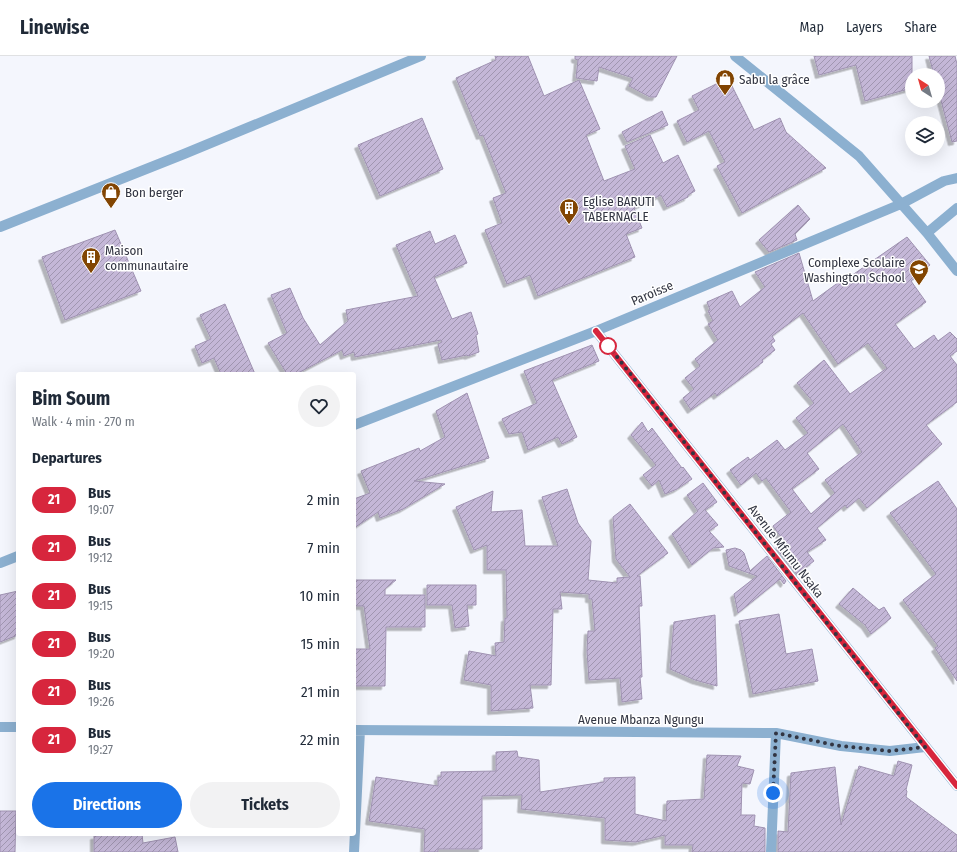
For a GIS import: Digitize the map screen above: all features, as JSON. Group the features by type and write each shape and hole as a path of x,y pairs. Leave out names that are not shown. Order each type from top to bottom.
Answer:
{"street":[{"path":"0,227 184,154 421,56"},
{"path":"735,56 859,156 927,233 957,271"},
{"name":"Paroisse","path":"356,424 596,331 901,204 944,181 957,178"},
{"path":"927,233 957,208"},
{"name":"Avenue Mfumu Nsaka","path":"596,331 957,786"},
{"path":"0,563 16,557"},
{"path":"0,727 16,727"},
{"path":"356,771 357,730"},
{"name":"Avenue Mbanza Ngungu","path":"357,730 776,733 840,746 890,751 925,747"},
{"path":"771,852 776,733"},
{"path":"354,836 354,852"}],"building":[{"path":"495,56 528,56 544,96 579,80 600,129 586,135 604,181 635,169 625,146 650,135 663,163 678,155 695,191 688,195 688,197 667,207 661,195 634,208 642,228 626,234 635,257 538,296 530,275 507,284 485,230 502,223 493,198 506,193 483,135 480,136 456,78 496,60"},
{"path":"575,56 677,56 656,97 650,97 629,86 633,78 599,67 597,81 576,78 578,60 575,59"},
{"path":"814,56 912,56 912,68 905,68 905,90 865,101 856,65 819,75"},
{"path":"929,56 955,56 957,64 957,141 952,142 943,108 945,108 945,68 932,68"},
{"path":"728,78 754,130 780,118 786,132 826,168 742,213 717,166 725,162 709,131 687,142 677,121 699,110 692,96"},
{"path":"662,111 668,125 627,142 622,132"},
{"path":"422,118 443,169 380,196 358,145"},
{"path":"798,205 810,219 795,234 797,240 769,252 759,240"},
{"name":"Maison communautaire","path":"115,230 141,291 65,320 42,257"},
{"path":"430,231 435,244 455,235 467,263 434,277 452,319 471,312 478,334 476,335 479,352 468,356 442,360 438,344 442,342 441,340 355,357 354,352 344,356 342,350 300,372 286,372 268,343 287,333 271,295 290,288 303,318 320,345 348,321 346,310 418,296 396,245"},
{"path":"907,237 930,265 911,281 926,302 895,324 914,349 934,335 938,341 950,332 957,339 957,351 950,356 957,365 957,402 926,425 942,444 867,508 859,498 847,508 845,505 817,528 826,540 807,552 814,561 797,574 776,548 784,541 773,526 791,512 766,478 762,481 756,473 741,485 730,470 748,457 750,460 777,440 785,450 808,433 796,418 814,403 797,383 824,360 850,394 887,368 868,343 838,364 803,313 772,336 775,341 771,344 775,350 762,360 763,362 717,396 715,393 691,410 683,398 694,389 685,378 700,366 695,359 718,340 708,324 713,321 708,311 710,310 707,302 732,291 740,307 765,287 755,272 799,253 813,301 850,274 851,276","holes":["843,424 862,452 825,480 835,493 811,514 792,489 819,469 807,453"]},
{"path":"225,304 254,372 220,372 214,358 202,363 195,346 211,339 200,315"},
{"path":"592,345 599,361 552,380 577,437 562,444 558,437 528,450 522,432 509,434 502,419 537,403 524,371"},
{"path":"467,393 489,458 414,481 445,484 403,509 380,518 378,512 356,527 356,498 370,493 361,471 419,448 420,451 445,437 436,411"},
{"path":"642,422 648,432 652,428 692,479 677,489 665,494 659,480 652,486 643,475 656,465 631,435"},
{"path":"938,481 957,509 957,681 935,648 938,646 903,600 936,574 890,513"},
{"path":"703,483 717,502 705,510 718,525 709,531 724,547 713,548 692,565 672,534 698,511 687,495"},
{"path":"567,489 578,523 591,541 588,580 617,583 617,578 630,577 616,559 613,517 630,504 668,553 637,576 640,576 642,606 639,606 642,677 640,677 642,699 622,702 620,678 589,680 587,651 588,631 595,631 592,599 589,599 589,594 560,592 562,609 553,609 551,685 530,685 533,708 491,711 491,685 464,680 469,651 496,656 495,643 504,642 505,618 507,618 506,570 487,570 487,545 474,550 456,507 493,491 491,512 522,510 525,546 558,546 542,497"},
{"path":"735,548 744,553 750,571 767,556 786,581 784,584 780,579 738,613 734,594 757,576 729,566 726,550"},
{"path":"356,580 396,580 385,589 385,595 425,595 425,627 386,627 385,686 356,686 356,649 370,649 364,606 356,606"},
{"path":"427,585 476,585 476,605 467,605 469,626 455,628 452,605 427,605"},
{"path":"853,588 879,610 884,607 891,618 871,634 865,625 839,604"},
{"path":"16,591 16,636 0,642 0,595"},
{"path":"779,614 786,654 812,649 818,681 753,694 739,621"},
{"path":"715,615 717,686 695,680 670,669 674,622"},
{"path":"517,751 518,757 539,760 540,792 604,782 604,778 635,777 635,814 666,821 667,801 704,799 707,755 741,756 737,766 754,770 750,784 742,783 741,815 755,815 754,826 765,828 765,852 692,852 693,845 665,845 665,835 636,842 605,840 605,818 521,809 522,795 482,796 482,849 438,849 438,852 424,852 425,829 369,821 376,777 438,786 438,777 441,777 441,772 496,771 496,752"},
{"path":"898,761 912,765 906,790 906,797 957,835 957,852 778,852 778,831 788,832 791,773 835,767 841,825 859,766 894,776"},
{"path":"0,811 16,811 15,852 0,852"},
{"path":"94,836 142,836 143,843 175,837 178,852 94,852"}],"bus line":[{"name":"21","path":"596,331 957,786"}],"place":[{"name":"Sabu la grâce","path":"725,96"},
{"name":"Bon berger","path":"111,209"},
{"name":"Eglise BARUTI TABERNACLE","path":"569,225"},
{"name":"Maison communautaire","path":"91,274"},
{"name":"Complexe Scolaire Washington School","path":"919,286"}],"route":[{"path":"608,346 606,343 925,747 890,751 840,746 776,733 773,793"}]}
